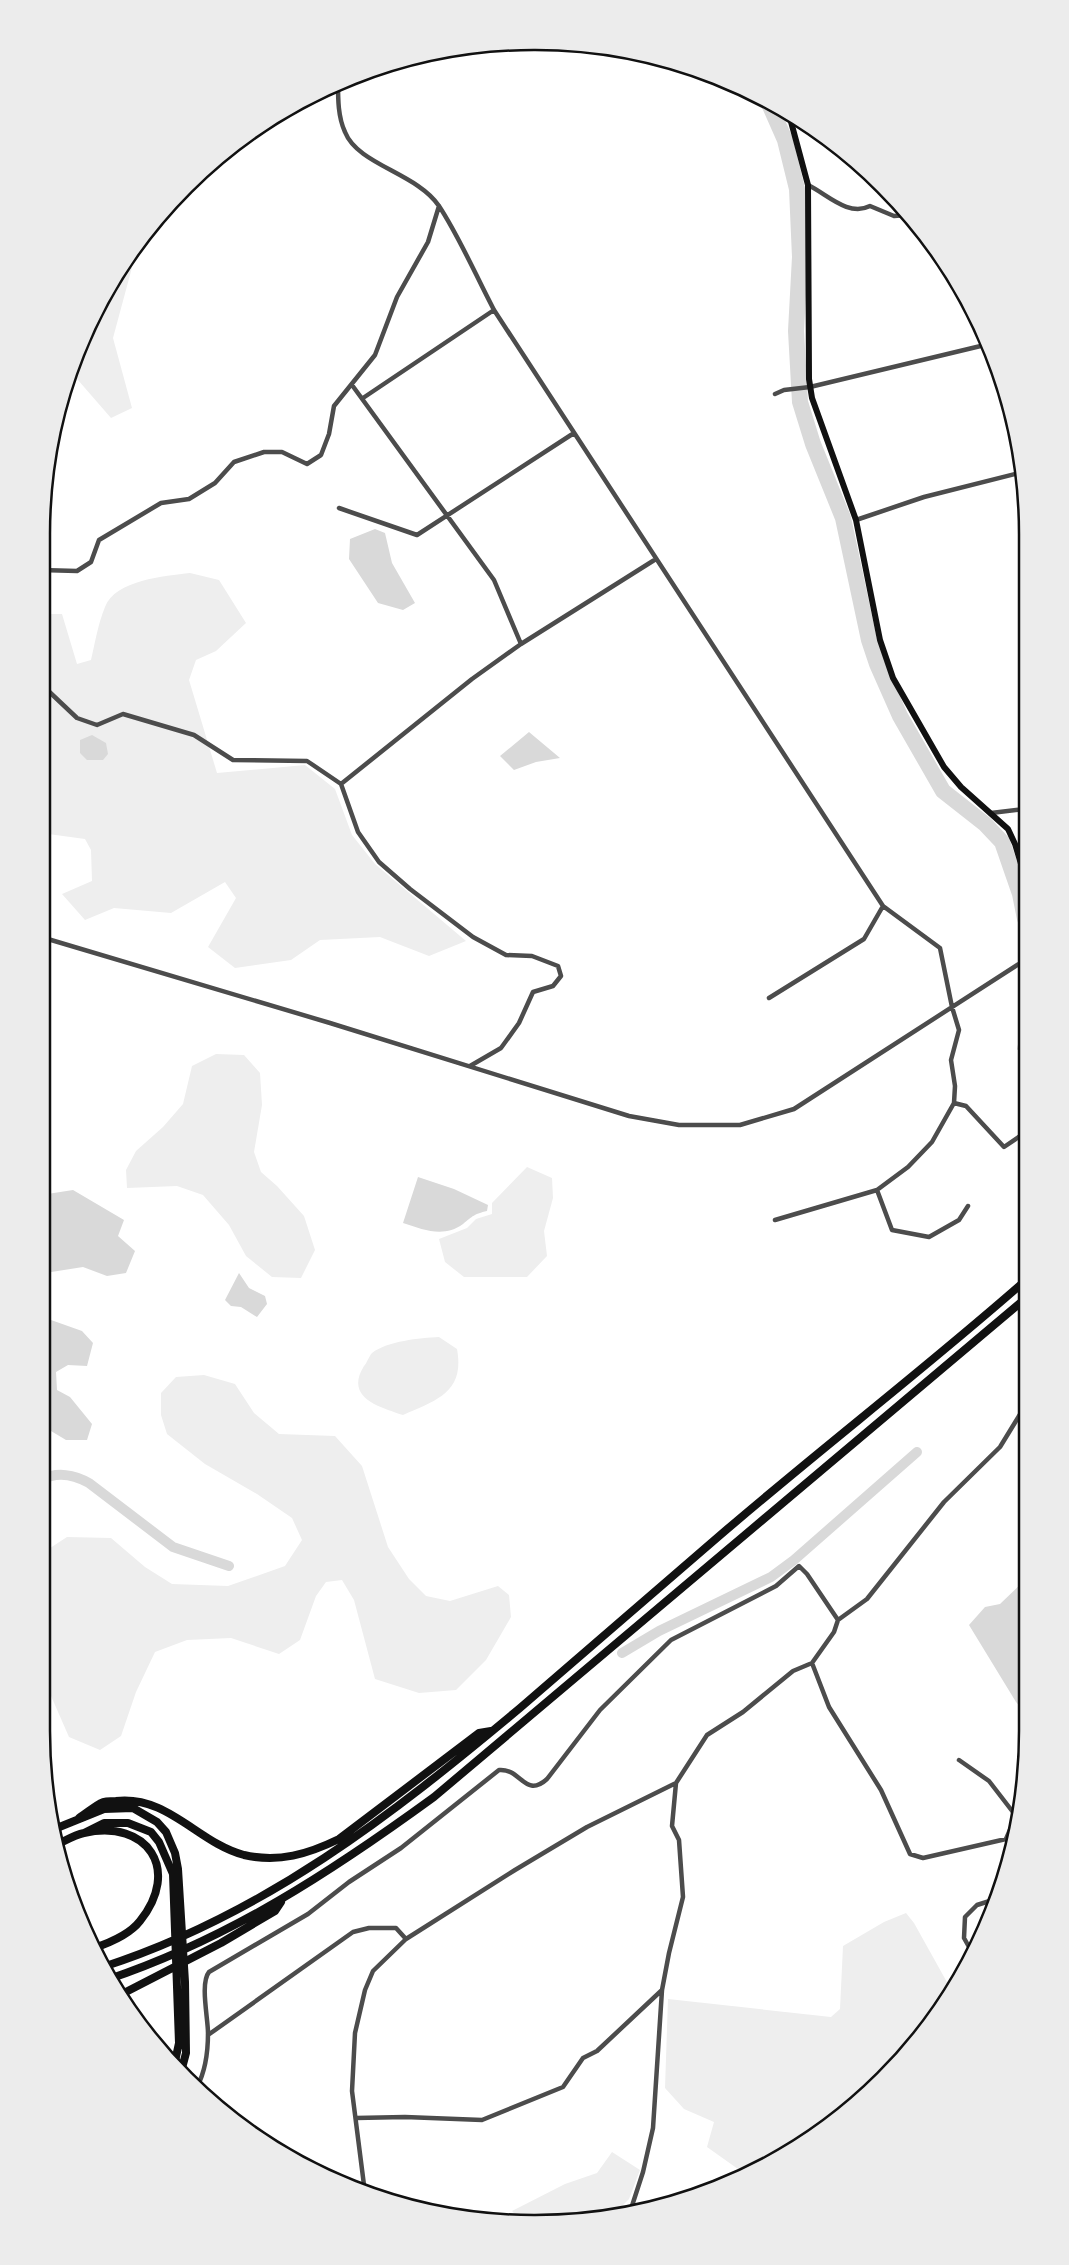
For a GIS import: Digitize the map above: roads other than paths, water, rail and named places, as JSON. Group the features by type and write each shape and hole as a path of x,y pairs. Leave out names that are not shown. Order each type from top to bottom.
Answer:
{"highway":[{"path":"110,1964 160,1946 219,1919 303,1873 400,1806 492,1731 754,1506 908,1381 1019,1286"},
{"path":"117,1976 193,1946 282,1900 358,1852 434,1797 1019,1304"},
{"path":"79,1818 102,1802 124,1800 141,1802 171,1813 227,1848 265,1858 287,1858 314,1851 339,1839 479,1733 492,1731"},
{"path":"59,1827 104,1809 133,1808 157,1822 166,1832 175,1853 186,2053 183,2064"},
{"path":"63,1842 104,1823 115,1821 128,1823 151,1832 159,1842 173,1874 179,1913"},
{"path":"84,1833 120,1832 145,1843 152,1851 158,1879 152,1902 140,1922 101,1946"},
{"path":"127,1991 275,1911 282,1900"},
{"path":"176,2057 180,2043 182,1982"}],"main road":[{"path":"792,124 808,185 810,387 819,422 856,520 880,640 893,678 944,767 961,786 1008,830 1019,857"}],"street":[{"path":"338,92 338,105 345,133 360,152 424,187 439,206 494,310 883,906 940,948 952,1007 959,1030 951,1060 955,1086 954,1103 932,1142 908,1167 877,1190 775,1220"},
{"path":"808,185 824,192 839,205 864,210 870,206 894,216 899,216"},
{"path":"50,570 78,571 90,562 99,540 161,503 189,500 215,482 234,462 264,452 282,452 307,464 321,455 329,434 334,406 375,355 396,297 428,242 439,206"},
{"path":"363,398 494,310"},
{"path":"775,394 784,390 810,387 981,346"},
{"path":"352,385 494,580 521,644"},
{"path":"339,508 417,535 574,434"},
{"path":"856,520 924,497 1015,474"},
{"path":"341,784 465,684 521,644 656,559"},
{"path":"50,692 77,718 97,725 123,714 194,735 233,760 307,761 341,784 358,832 379,862 410,889 473,936 506,954 532,956 558,966 561,976 553,986 533,992 519,1023 501,1048 470,1066"},
{"path":"991,813 1019,810"},
{"path":"769,998 864,939 883,906"},
{"path":"50,940 648,1120 679,1125 740,1125 794,1109 1019,964"},
{"path":"954,1103 966,1106 1004,1147 1019,1137"},
{"path":"877,1190 892,1230 929,1237 959,1220 968,1206"},
{"path":"632,2205 644,2172 653,2128 662,1990 669,1953 684,1897 679,1840 672,1826 676,1783 707,1735 743,1712 793,1671 812,1663 834,1632 838,1620 867,1600 944,1502 1000,1447 1019,1416"},
{"path":"200,2081 206,2062 208,2035 204,1982 209,1972 308,1914 349,1882 401,1848 499,1770 510,1771 530,1786 539,1785 547,1779 600,1710 671,1640 776,1586 799,1566 807,1574 838,1620"},
{"path":"812,1663 829,1707 882,1790 910,1854 922,1858 1006,1839 1007,1837"},
{"path":"959,1760 990,1781 1012,1811"},
{"path":"364,2183 352,2091 355,2034 365,1990 373,1971 406,1939 587,1827 676,1783"},
{"path":"968,1946 964,1938 965,1917 977,1904 987,1901"},
{"path":"208,2035 353,1932 369,1928 396,1928 406,1939"},
{"path":"356,2118 405,2117 482,2120 563,2087 583,2058 597,2052 662,1990"}],"waterway":[{"path":"773,113 785,140 797,189 800,257 796,331 800,402 813,444 843,518 869,640 877,664 900,716 943,791 985,824 1002,842 1019,891"},
{"path":"622,1653 659,1631 771,1577 794,1560 917,1452"},
{"path":"50,1476 66,1475 84,1480 173,1547 229,1566"}]}
